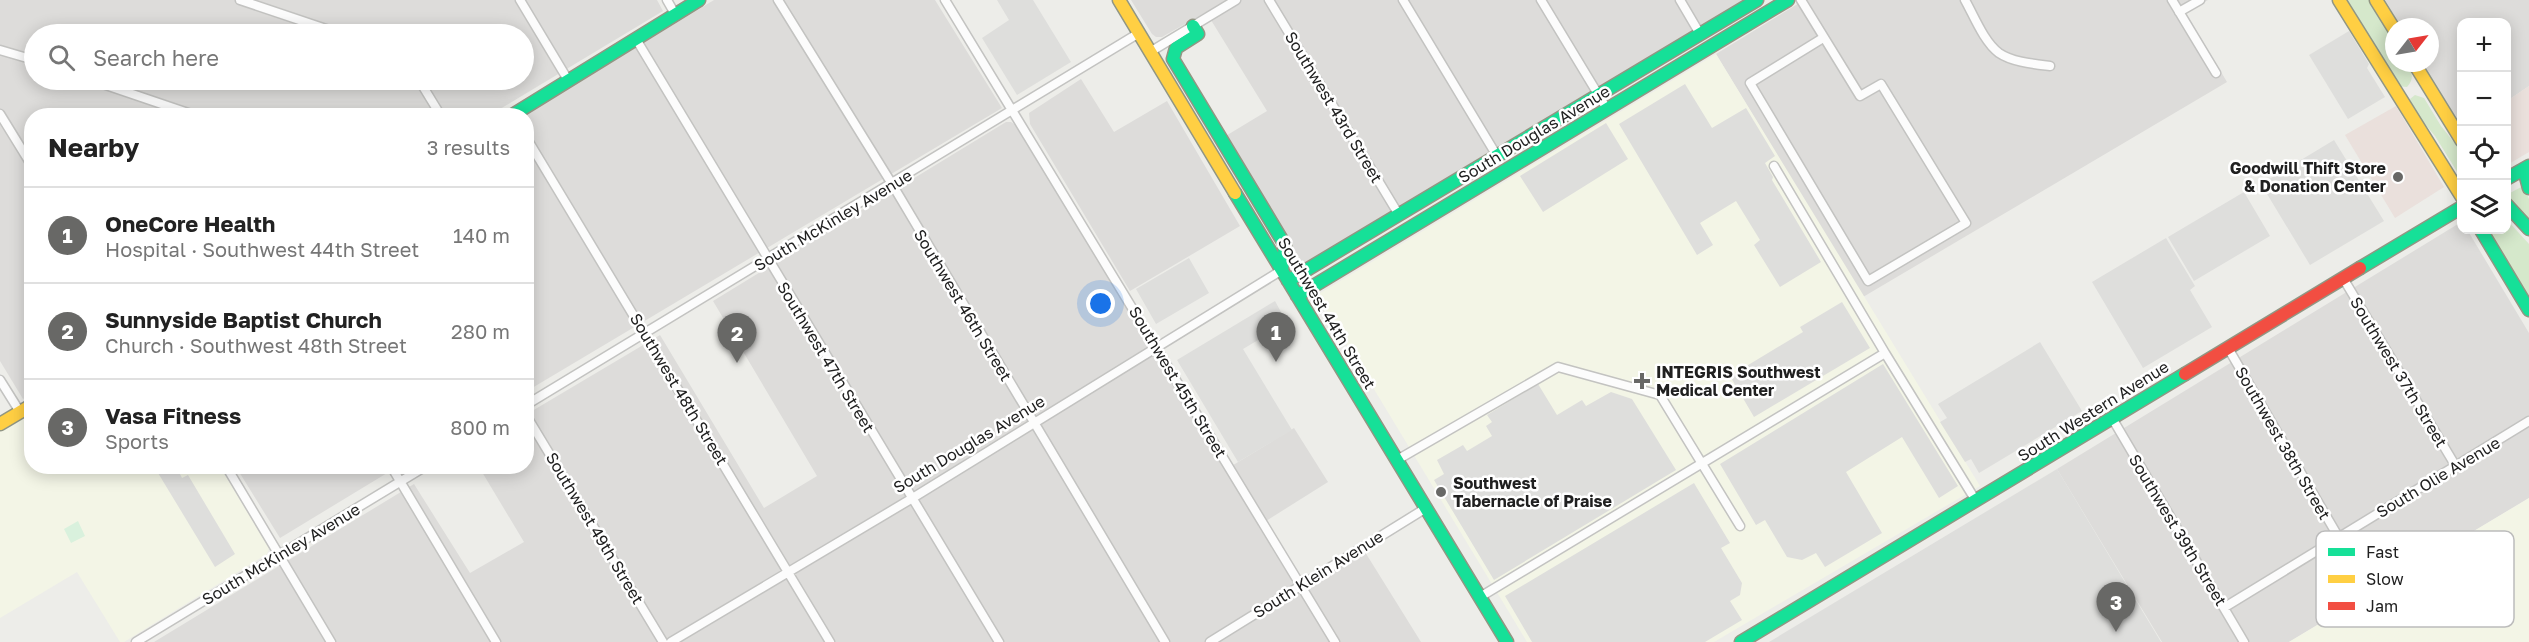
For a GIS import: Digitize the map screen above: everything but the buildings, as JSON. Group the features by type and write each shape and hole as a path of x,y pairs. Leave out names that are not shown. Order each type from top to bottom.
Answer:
{"main road":[{"path":"524,108 699,0"},
{"name":"Southwest 44th Street","path":"1119,0 1507,642"},
{"name":"South Douglas Avenue","path":"1288,281 1757,0"},
{"name":"South Douglas Avenue","path":"1297,296 1788,0"},
{"path":"2340,0 2457,189"},
{"path":"2376,0 2387,18"},
{"path":"1196,30 1176,48 1173,59 1285,245 1282,270"},
{"path":"2420,72 2457,133"},
{"path":"2511,177 2527,167 2529,188"},
{"path":"2511,209 2529,229"},
{"name":"South Western Avenue","path":"1741,642 2457,210"},
{"path":"2483,234 2529,310"},
{"path":"0,424 24,410"}],"street":[{"path":"240,0 311,24"},
{"path":"520,0 568,80"},
{"path":"667,0 675,14"},
{"name":"Southwest 46th Street","path":"778,0 892,184 1165,642"},
{"name":"Southwest 45th Street","path":"945,0 1335,642"},
{"path":"1150,52 1196,30 1236,0"},
{"name":"Southwest 43rd Street","path":"1269,0 1399,215"},
{"path":"1403,0 1497,156"},
{"path":"1540,0 1607,110"},
{"path":"1680,0 1700,34"},
{"path":"1801,0 1860,96 1881,84 1966,224 1868,281 1750,83 1823,38"},
{"path":"1965,0 1992,45 2000,53 2050,66"},
{"path":"2172,0 2216,73"},
{"path":"2180,12 2200,0"},
{"name":"South McKinley Avenue","path":"534,400 647,334 1139,33"},
{"name":"Southwest 47th Street","path":"636,39 999,642"},
{"path":"0,50 24,57"},
{"path":"120,90 173,108"},
{"path":"425,90 436,108"},
{"path":"0,114 24,153"},
{"name":"Southwest 48th Street","path":"534,150 647,334 830,642"},
{"path":"1774,166 1976,501"},
{"name":"South Douglas Avenue","path":"671,642 911,499 1282,270"},
{"name":"Southwest 37th Street","path":"2343,278 2455,465"},
{"name":"Southwest 38th Street","path":"2228,348 2335,531"},
{"path":"1480,597 1885,353"},
{"path":"1397,460 1558,367 1660,395 1740,526"},
{"path":"0,380 20,412"},
{"name":"Southwest 39th Street","path":"2112,418 2244,642"},
{"name":"South Olie Avenue","path":"2350,531 2529,422"},
{"name":"Southwest 49th Street","path":"534,428 663,642"},
{"path":"231,474 331,642"},
{"path":"396,474 496,642"},
{"name":"South McKinley Avenue","path":"136,642 413,474"},
{"name":"South Klein Avenue","path":"1210,642 1300,584 1426,508"},
{"name":"South Olie Avenue","path":"2224,607 2316,552"},
{"path":"151,633 156,642"}],"shaded area":[{"path":"0,0 657,0 663,11 534,89 534,24 24,24 24,90 532,90 502,108 24,108 23,399 0,361"},
{"path":"714,0 935,0 1002,108 534,387 534,109"},
{"path":"997,0 1033,0 1071,62 1017,95 982,38 1009,20"},
{"path":"1131,0 1747,0 1309,262 1300,263 1224,137 1267,111 1206,12 1162,37 1156,37"},
{"path":"1804,0 2208,0 2186,13 2227,82 1863,297 1716,54"},
{"path":"2385,0 2529,0 2529,86 2511,98 2511,18 2457,18 2457,122 2427,72 2439,72 2439,18 2396,18"},
{"path":"2349,31 2369,64 2367,68 2385,97 2348,119 2309,55"},
{"name":"INTEGRIS Southwest Medical Center","path":"1716,54 1980,486 1714,642 1527,642 1317,295"},
{"path":"1081,79 1114,132 1167,101 1240,226 1130,291 1030,124 1029,113"},
{"path":"1685,84 1712,128 1746,108 1775,156 1765,163 1773,177 1772,180 1821,262 1780,287 1754,245 1760,240 1736,201 1700,223 1713,245 1697,255 1619,124"},
{"path":"2529,86 2529,152 2511,163 2511,126 2511,98"},
{"path":"2396,106 2444,187 2395,218 2345,135"},
{"path":"1006,122 1011,122 1017,126 1225,470 1294,428 1328,482 1258,526 1299,592 1365,552 1421,642 154,642 414,484 470,573 524,542 483,474 534,474 534,410 660,335 764,508 817,476 713,301"},
{"path":"1606,123 1628,159 1543,212 1520,176"},
{"path":"2334,140 2384,221 2310,265 2261,184"},
{"path":"2244,192 2270,236 2194,281 2168,237"},
{"path":"2457,225 2457,234 2470,234 2529,333 2529,498 2474,531 2316,531 2316,626 2289,642 2162,642 2057,469"},
{"path":"2166,238 2195,286 2190,290 2212,327 2143,368 2092,282"},
{"path":"1189,258 1209,293 1156,324 1136,289"},
{"path":"1275,301 1287,323 1243,349 1292,430 1238,462 1177,360"},
{"path":"1842,302 1870,348 1754,417 1730,376 1803,332 1800,327"},
{"path":"2040,342 2082,411 1979,473 1971,459 1965,462 1940,422 1947,418 1938,404"},
{"path":"1883,364 1958,486 1939,498 1902,437 1846,472 1882,533 1825,567 1816,553 1802,560 1787,557 1765,520 1756,525 1720,464"},
{"path":"1538,384 1557,415 1582,400 1586,406 1611,392 1632,399 1676,470 1494,580 1434,480 1444,474 1437,460 1463,445 1467,451 1492,436 1486,426 1492,422 1487,415"},
{"path":"24,417 24,474 224,474 269,548 267,554 124,642 120,642 77,572 0,618 0,431"},
{"path":"2057,469 2161,642 1769,642"},
{"path":"159,474 180,474 182,478 188,475 235,554 215,567"},
{"path":"240,474 385,474 280,538"},
{"path":"1694,483 1730,543 1721,548 1742,583 1740,595 1730,601 1742,620 1705,642 1532,642 1505,596"},
{"path":"2529,498 2529,642 2289,642 2316,626 2514,627 2514,531 2474,531"}],"green space":[{"path":"2345,0 2369,0 2385,27 2385,66"},
{"path":"2389,72 2411,72 2412,78 2407,87 2397,86"},
{"path":"2415,95 2424,98 2441,126 2457,146 2457,172 2435,136 2414,111 2410,99"},
{"path":"2523,186 2529,199 2529,222 2511,201 2511,192"},
{"path":"2511,224 2529,244 2529,301 2488,234 2511,234"},
{"path":"78,521 85,536 71,543 64,529"}],"traffic: fast":[{"path":"524,108 699,0"},
{"path":"1288,281 1757,0"},
{"path":"1297,296 1788,0"},
{"path":"1193,26 1198,34 1176,48 1173,59 1285,245 1282,270"},
{"path":"2511,176 2529,166"},
{"path":"2524,169 2529,188"},
{"path":"1235,193 1507,642"},
{"path":"2511,209 2529,229"},
{"path":"2360,268 2457,210"},
{"path":"2483,234 2529,310"},
{"path":"1741,642 2185,374"}],"traffic: slow":[{"path":"1119,0 1235,193"},
{"path":"2339,0 2457,189"},
{"path":"2376,0 2387,18"},
{"path":"2420,72 2457,133"},
{"path":"0,424 24,410"}],"traffic: jam":[{"path":"2185,374 2360,268"}],"place":[{"name":"Goodwill Thift Store & Donation Center","path":"2398,177"},
{"name":"OneCore Health","path":"1276,362"},
{"name":"Sunnyside Baptist Church","path":"737,363"},
{"name":"INTEGRIS Southwest Medical Center","path":"1642,381"},
{"name":"Southwest Tabernacle of Praise","path":"1441,492"},
{"name":"Vasa Fitness","path":"2116,632"}]}
